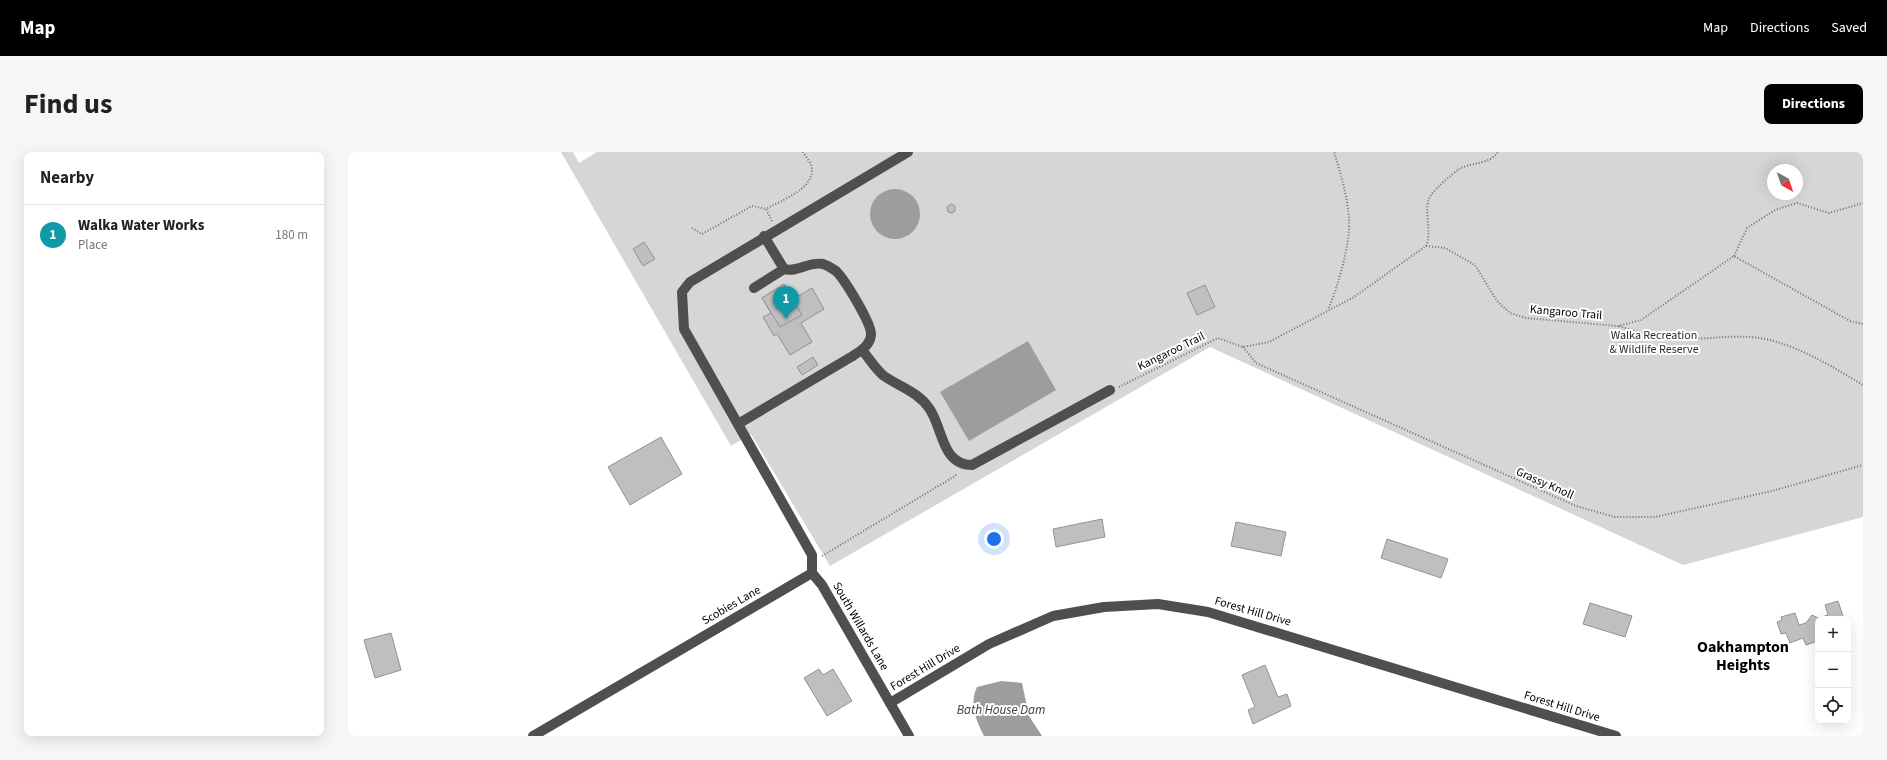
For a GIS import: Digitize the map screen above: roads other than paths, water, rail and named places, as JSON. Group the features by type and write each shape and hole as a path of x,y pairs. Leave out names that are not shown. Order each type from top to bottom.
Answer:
{"street":[{"path":"812,573 812,555 684,329 682,292 690,282 764,236 908,152"},
{"path":"738,424 862,350 868,345 871,335 869,325 842,278 835,270 823,264 808,264 790,271 784,269 764,236"},
{"path":"754,288 784,269"},
{"path":"862,350 882,375 920,397 930,409 942,440 953,458 962,465 972,465 1110,390"},
{"name":"South Willards Lane","path":"812,573 822,585 909,736"},
{"name":"Scobies Lane","path":"533,736 812,573"},
{"name":"Forest Hill Drive","path":"890,703 989,644 1053,616 1104,607 1158,604 1208,612 1616,736"}],"water":[{"path":"890,189 900,189 913,196 920,209 920,219 913,232 900,239 890,239 881,235 874,228 870,219 870,209 874,200 881,193"},
{"path":"1028,341 1056,390 969,441 940,392"},
{"name":"Bath House Dam","path":"1001,681 1022,683 1029,716 1042,736 984,736 974,712 975,693 977,687"}],"place":[{"name":"Walka Water Works","path":"786,319"}],"district":[{"name":"Oakhampton Heights","path":"1743,655"}],"park label":[{"name":"Walka Recreation & Wildlife Reserve","path":"1654,342"}]}
